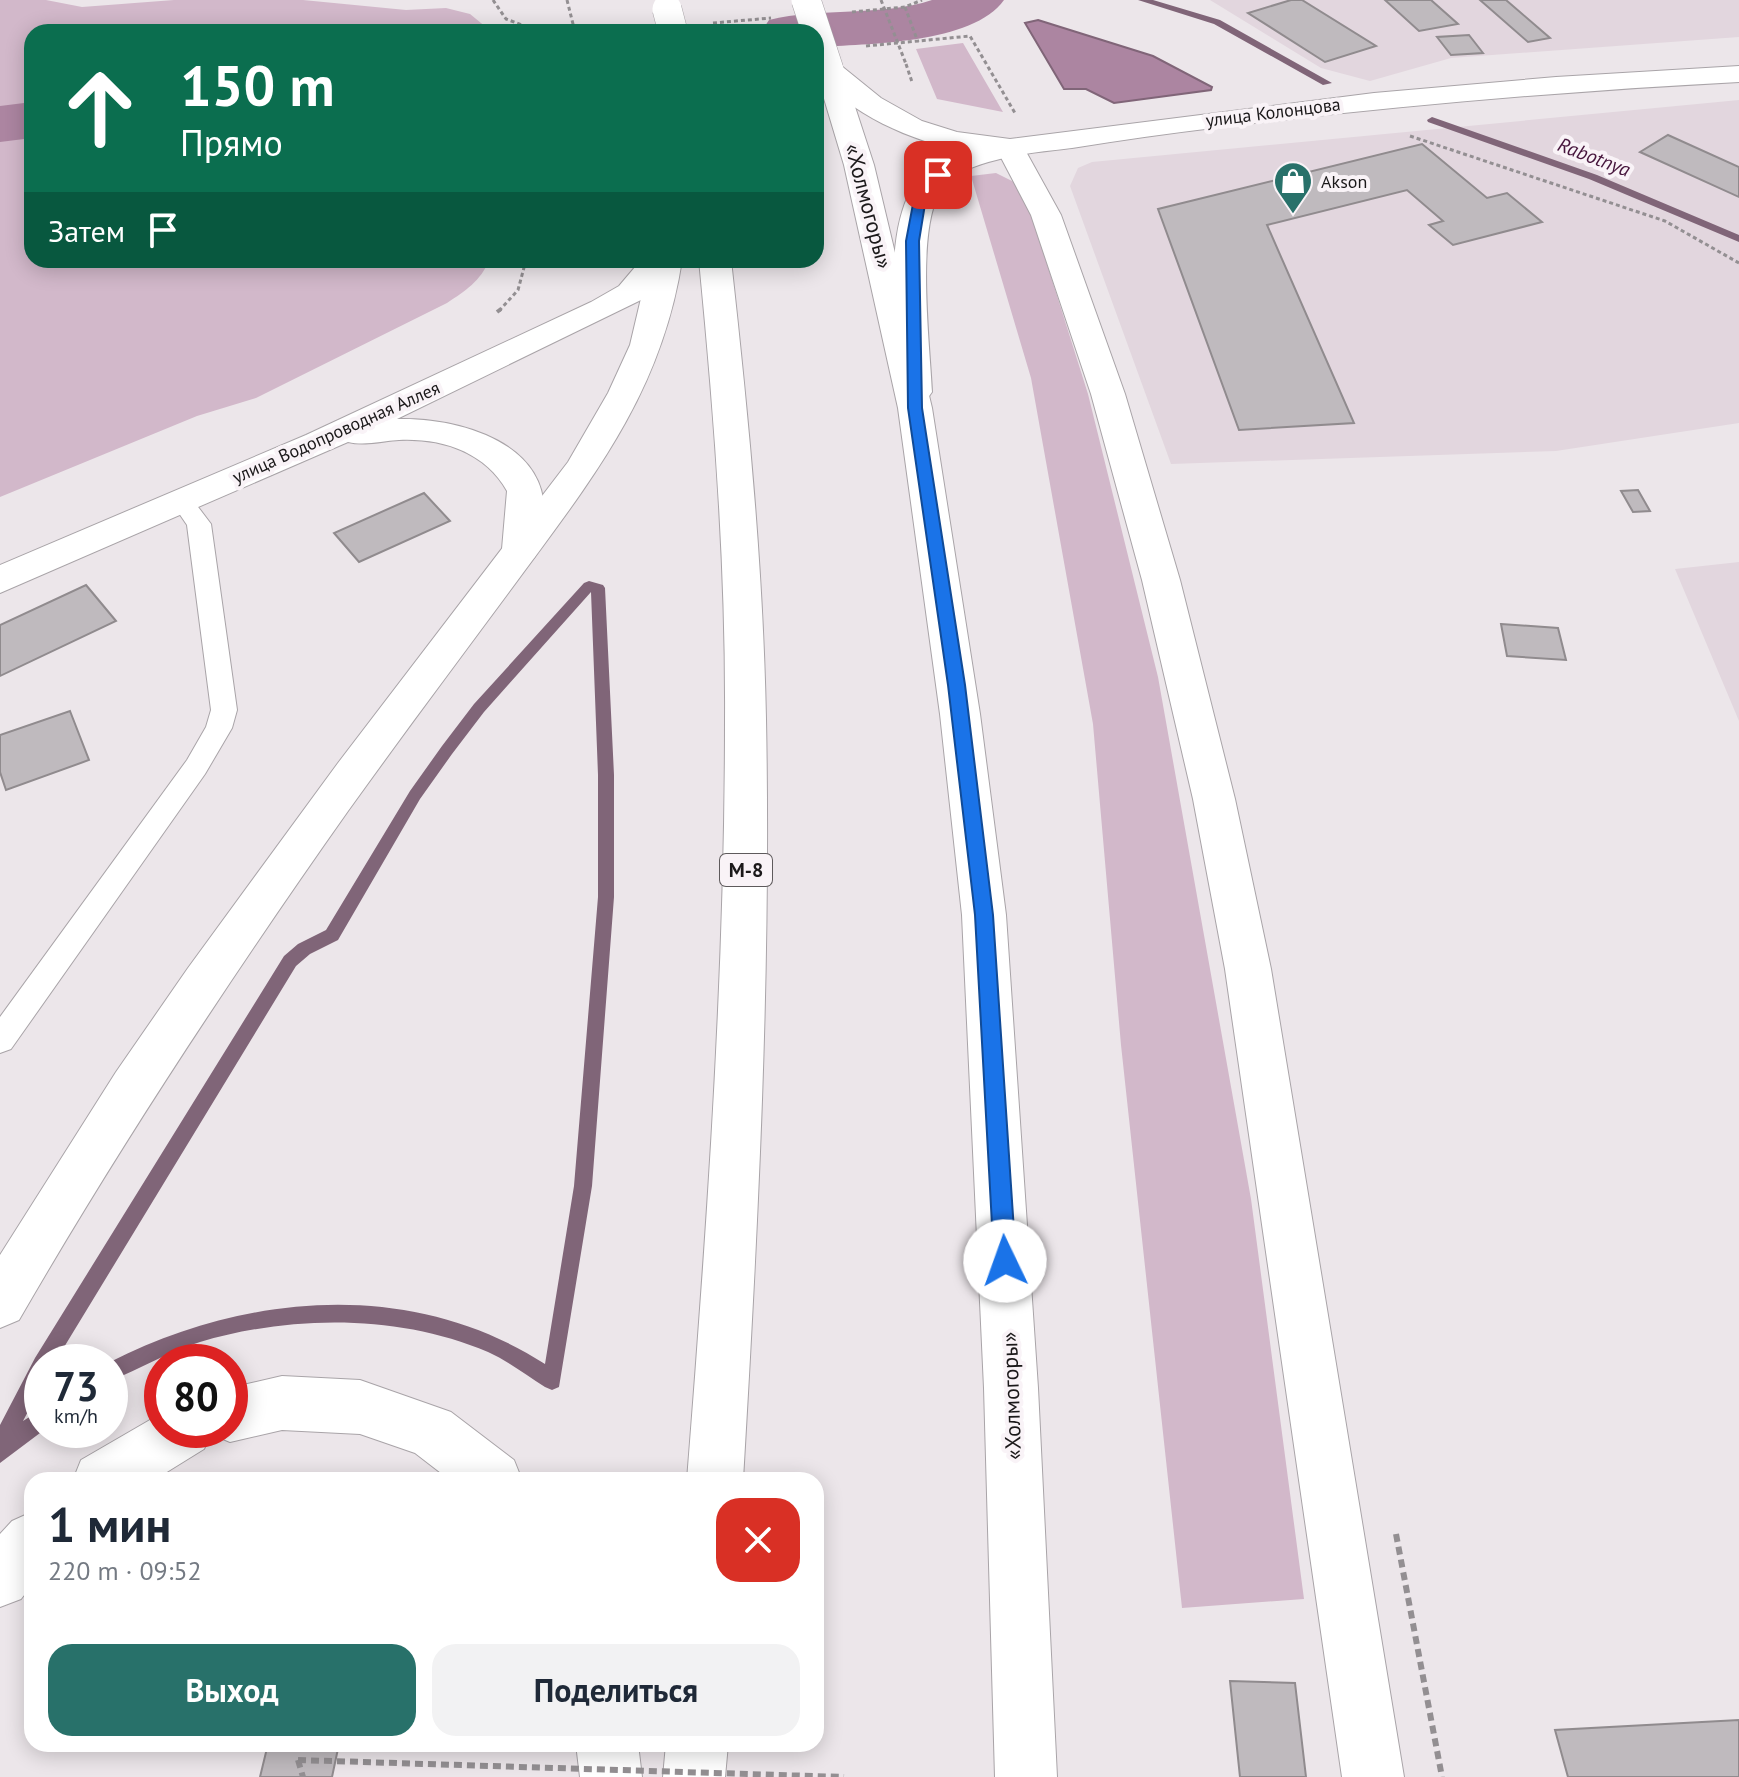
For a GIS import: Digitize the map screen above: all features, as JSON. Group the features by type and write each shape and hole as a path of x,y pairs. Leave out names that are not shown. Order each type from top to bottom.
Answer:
{"main road":[{"name":"«Холмогоры»","path":"806,0 822,24"},
{"name":"«Холмогоры»","path":"824,27 844,58 859,165 915,408 958,698 984,915 1011,1388 1026,1777"},
{"name":"улица Колонцова","path":"844,58 879,113 920,132 976,146 1014,133 1635,79 1739,74"},
{"path":"915,408 913,241 919,204 926,188 953,165 1014,133 1108,394 1161,580 1214,799 1248,969 1373,1777"},
{"name":"улица Водопроводная Аллея","path":"0,580 318,443 602,309 630,293 650,268"},
{"path":"0,1303 155,1054 258,903 582,468 621,404 648,346 665,268"},
{"name":"М-8","path":"716,268 733,419 740,552 747,921 716,1472"},
{"path":"318,443 380,430 421,430 460,436 489,449 510,467 526,492 521,549"},
{"path":"248,1411 282,1403 360,1407 432,1431 484,1472"},
{"path":"114,1472 155,1448"},
{"path":"0,1578 24,1550"},
{"path":"608,1752 611,1777"},
{"path":"694,1777 696,1752"}],"lane":[{"path":"0,1040 196,767 219,728 224,710 199,524 181,500"}],"path":[{"path":"493,0 497,12 517,24"},
{"path":"567,0 574,24"},
{"path":"881,0 906,64"},
{"path":"844,12 905,7 922,0"},
{"path":"905,7 918,42"},
{"path":"706,23 783,17"},
{"path":"844,58 918,42 970,36 1014,133"},
{"path":"1406,135 1665,221 1739,263"},
{"path":"303,1777 298,1760 844,1777"}],"shaded area":[{"path":"0,0 46,0 82,7 174,0 303,0 406,10 446,8 470,14 482,24 24,24 24,268 485,268 472,285 447,303 256,398 197,416 0,497"},
{"path":"1210,0 1739,0 1739,37 1451,58 1370,81 1321,68"},
{"path":"1038,20 1153,56 1212,87 1211,90 1114,103 1086,89 1064,89 1025,23"},
{"path":"963,43 1003,112 937,99 916,49"},
{"path":"1739,100 1739,423 1556,451 1171,464 1070,186 1078,168 1092,162"},
{"path":"996,173 1016,183 1030,210 1088,394 1158,677 1251,1199 1304,1599 1182,1608 1121,1045 1093,724 1031,378 971,176"},
{"path":"1739,562 1739,721 1675,569"}],"building":[{"path":"1291,0 1302,0 1376,46 1325,62 1248,13"},
{"path":"1385,0 1431,0 1458,24 1419,31"},
{"path":"1480,0 1506,0 1550,38 1528,42"},
{"path":"1469,35 1483,53 1451,55 1437,37"},
{"path":"1668,135 1739,167 1739,197 1640,152"},
{"path":"1422,144 1487,198 1507,193 1542,222 1453,245 1429,225 1443,221 1407,190 1267,225 1354,423 1239,430 1158,209"},
{"path":"1638,490 1650,511 1633,512 1621,491"},
{"path":"424,493 450,521 359,562 334,533"},
{"path":"86,585 116,621 0,676 0,625"},
{"path":"1501,624 1558,628 1566,660 1507,656"},
{"path":"70,711 89,760 6,790 0,772 0,735"},
{"path":"1230,1681 1295,1683 1306,1777 1240,1777"},
{"path":"1739,1720 1739,1777 1568,1777 1555,1730"},
{"path":"266,1752 337,1752 332,1777 260,1777"}],"waterway":[{"path":"824,30 913,22 938,17 976,0"},
{"name":"Rabotnya","path":"1143,0 1217,22 1327,83"},
{"name":"Rabotnya","path":"1432,120 1593,177 1739,239"},
{"path":"0,124 24,121"},
{"path":"55,1344 290,961 304,949 332,935 415,795 479,708 589,586 598,588 606,775 606,897 583,1186 552,1380 489,1343 443,1328 394,1318 345,1314 296,1315 247,1322 199,1333 128,1363"},
{"path":"0,1446 24,1400"},
{"path":"0,1453 24,1434"}],"place":[{"name":"Akson","path":"1293,215"}],"route":[{"path":"938,175 926,188 919,204 913,241 915,408 957,685 984,915 1005,1261"}]}
